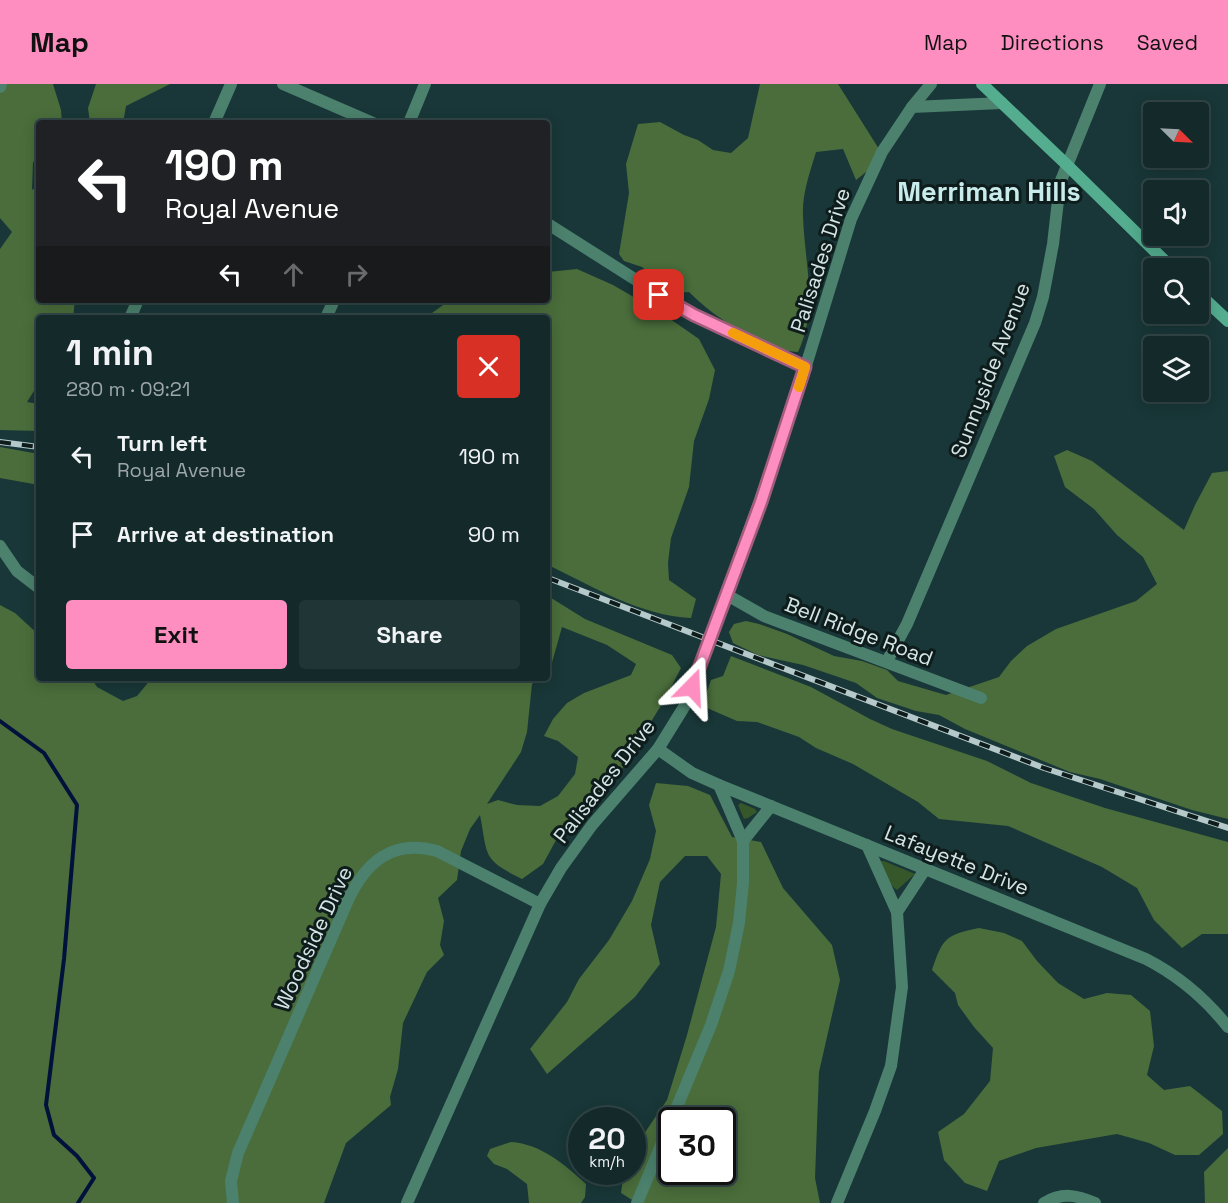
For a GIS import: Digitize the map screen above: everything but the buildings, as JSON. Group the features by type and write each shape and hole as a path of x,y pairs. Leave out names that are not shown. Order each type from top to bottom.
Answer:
{"main road":[{"path":"982,84 1162,258"},
{"path":"1209,303 1228,321"}],"street":[{"path":"215,120 231,84"},
{"path":"283,84 366,120"},
{"path":"410,120 425,84"},
{"name":"Palisades Drive","path":"408,1203 540,904 561,868 592,825 658,749 684,707 761,502 851,219 882,152 912,107 931,84"},
{"name":"Sunnyside Avenue","path":"887,661 907,624 1035,323 1043,297 1053,244 1060,183 1100,84"},
{"path":"912,107 1002,103"},
{"path":"550,225 677,306 805,367"},
{"path":"0,546 17,571 36,586"},
{"name":"Bell Ridge Road","path":"727,595 764,616 981,698"},
{"name":"Lafayette Drive","path":"658,749 692,772 719,785 1155,963 1179,978 1202,997 1228,1026"},
{"path":"638,1203 711,1025 729,971 739,923 743,883 743,842 719,785"},
{"path":"743,842 771,806"},
{"path":"837,1203 891,1066 902,987 897,912 867,845"},
{"name":"Woodside Drive","path":"233,1203 231,1180 238,1153 348,900 356,883 368,868 395,851 428,849 437,851 540,904"},
{"path":"897,912 926,868"},
{"path":"1044,1203 1065,1195 1095,1203"}],"green space":[{"path":"0,84 53,84 62,120 36,120 36,160 33,162 32,190 36,187 36,303 75,303 73,315 36,315 36,388 27,402 36,404 36,431 0,430 0,249 12,232 0,218"},
{"path":"96,84 170,84 126,106 124,120 90,120 88,108"},
{"path":"760,84 838,84 879,149 875,165 856,180 843,149 816,152 803,207 809,301 808,318 798,352 778,349 752,337 719,317 689,292 674,293 642,267 624,261 619,254 629,193 626,164 638,124 660,122 698,140 713,150 731,153 748,138"},
{"path":"577,269 613,285 663,314 699,339 715,370 709,399 694,441 689,487 671,538 668,563 669,580 696,599 691,618 672,616 635,606 550,566 550,315 429,315 446,303 550,303 550,272"},
{"path":"0,447 36,453 36,484 0,478"},
{"path":"1067,450 1092,461 1184,530 1212,473 1228,471 1228,819 1192,810 1100,779 1070,772 965,729 939,715 916,711 877,698 856,683 803,665 758,655 733,643 729,632 734,624 746,621 759,624 834,656 862,661 887,670 898,681 946,695 999,677 1011,661 1027,646 1056,629 1136,601 1157,584 1143,557 1117,535 1094,509 1065,487 1054,456"},
{"path":"550,597 585,619 672,655 681,668 665,699 620,772 561,831 543,864 522,879 493,861 489,855 480,815 470,829 461,851 457,880 438,898 444,921 440,945 444,955 427,972 403,1023 398,1069 390,1097 391,1105 346,1143 324,1203 0,1203 0,605 15,613 36,632 36,681 93,681 97,687 123,701 137,696 150,681 535,681 532,684 527,732 521,752 487,804 498,800 517,805 540,806 558,796 575,774 578,757 558,741 544,736 553,719 567,703 584,693 631,675 636,664 607,645 562,627 551,666"},
{"path":"731,656 811,687 892,729 987,761 1031,783 1105,808 1228,842 1228,934 1202,934 1182,948 1154,920 1137,888 1102,867 1008,826 939,819 918,802 853,764 816,748 799,737 757,722 737,721 707,708 704,700 711,680 723,676"},
{"path":"656,783 688,786 710,795 732,837 761,842 783,888 832,945 840,980 819,1072 815,1178 820,1203 637,1203 621,1193 622,1185 646,1185 646,1131 658,1113 658,1185 736,1185 736,1107 662,1107 667,1100 687,1035 716,927 721,874 707,856 685,856 660,882 651,925 660,964 635,997 547,1074 530,1049 567,1002 579,979 609,940 632,901 650,859 656,831 649,805"},
{"path":"741,803 757,812 744,819 738,805"},
{"path":"881,861 915,874 897,890 886,877"},
{"path":"979,928 1004,933 1022,941 1058,983 1084,999 1107,993 1131,995 1150,1011 1154,1046 1147,1075 1164,1090 1190,1086 1222,1111 1223,1134 1199,1155 1175,1155 1149,1143 1117,1134 1036,1148 999,1161 987,1191 965,1183 944,1160 938,1132 964,1114 990,1081 993,1048 958,1005 955,993 932,970 939,951 947,940 959,933"},
{"path":"511,1142 532,1147 552,1156 568,1168 568,1185 586,1185 585,1197 581,1203 529,1203 527,1184 507,1169 494,1164 487,1156 490,1149"},
{"path":"1228,1148 1228,1203 1205,1203 1204,1172"}],"waterway":[{"path":"0,721 44,753 77,805 64,959 46,1105 54,1135 77,1156 94,1178 78,1203"}],"railway":[{"path":"0,442 36,447"},
{"path":"550,579 1044,768 1228,828"}],"slow traffic":[{"path":"733,333 805,367 799,387"}],"district":[{"name":"Merriman Hills","path":"989,191"}],"route":[{"path":"659,295 694,315 805,367 761,502 692,687"}]}
